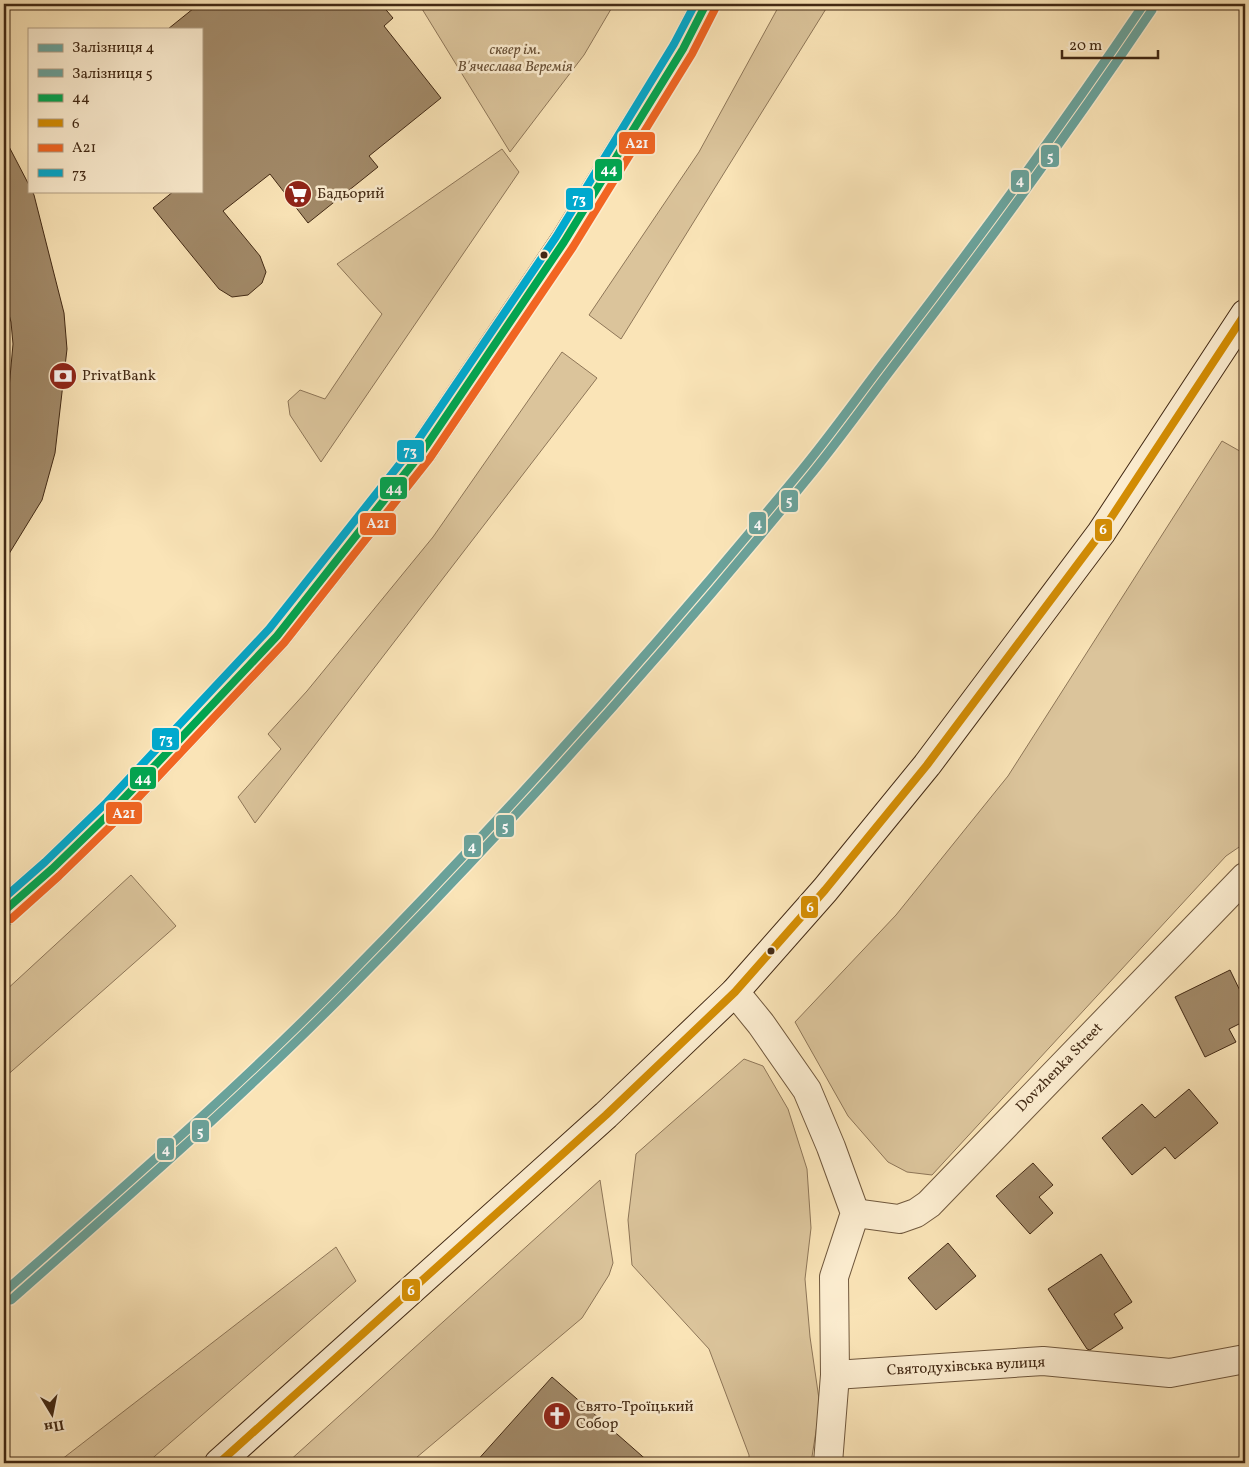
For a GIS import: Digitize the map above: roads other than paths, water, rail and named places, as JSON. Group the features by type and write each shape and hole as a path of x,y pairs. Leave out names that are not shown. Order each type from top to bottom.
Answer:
{"street":[{"path":"4,911 52,869 114,809 277,636 422,452 564,242 683,49 706,4"},
{"path":"218,1463 606,1115 735,992 825,890 932,758 1101,533 1245,314"},
{"name":"Dovzhenka Street","path":"855,1213 899,1219 916,1213 929,1204 1245,877"},
{"path":"735,992 761,1024 807,1090 831,1147 855,1213 834,1276 835,1375 828,1463"},
{"name":"Святодухівська вулиця","path":"835,1375 1043,1361 1170,1373 1245,1359"}],"rail line":[{"name":"4","path":"4,1292 176,1140 302,1022 462,858 634,668 824,442 1022,178 1144,4"},
{"name":"5","path":"11,1300 183,1147 309,1029 410,927 585,739 698,610 832,448 1030,184 1152,10"}],"place":[{"name":"Бадьорий","path":"298,194"},
{"name":"PrivatBank","path":"63,376"},
{"name":"Свято-Троїцький Собор","path":"557,1416"}],"park label":[{"name":"сквер ім. В'ячеслава Веремія","path":"515,58"}]}
